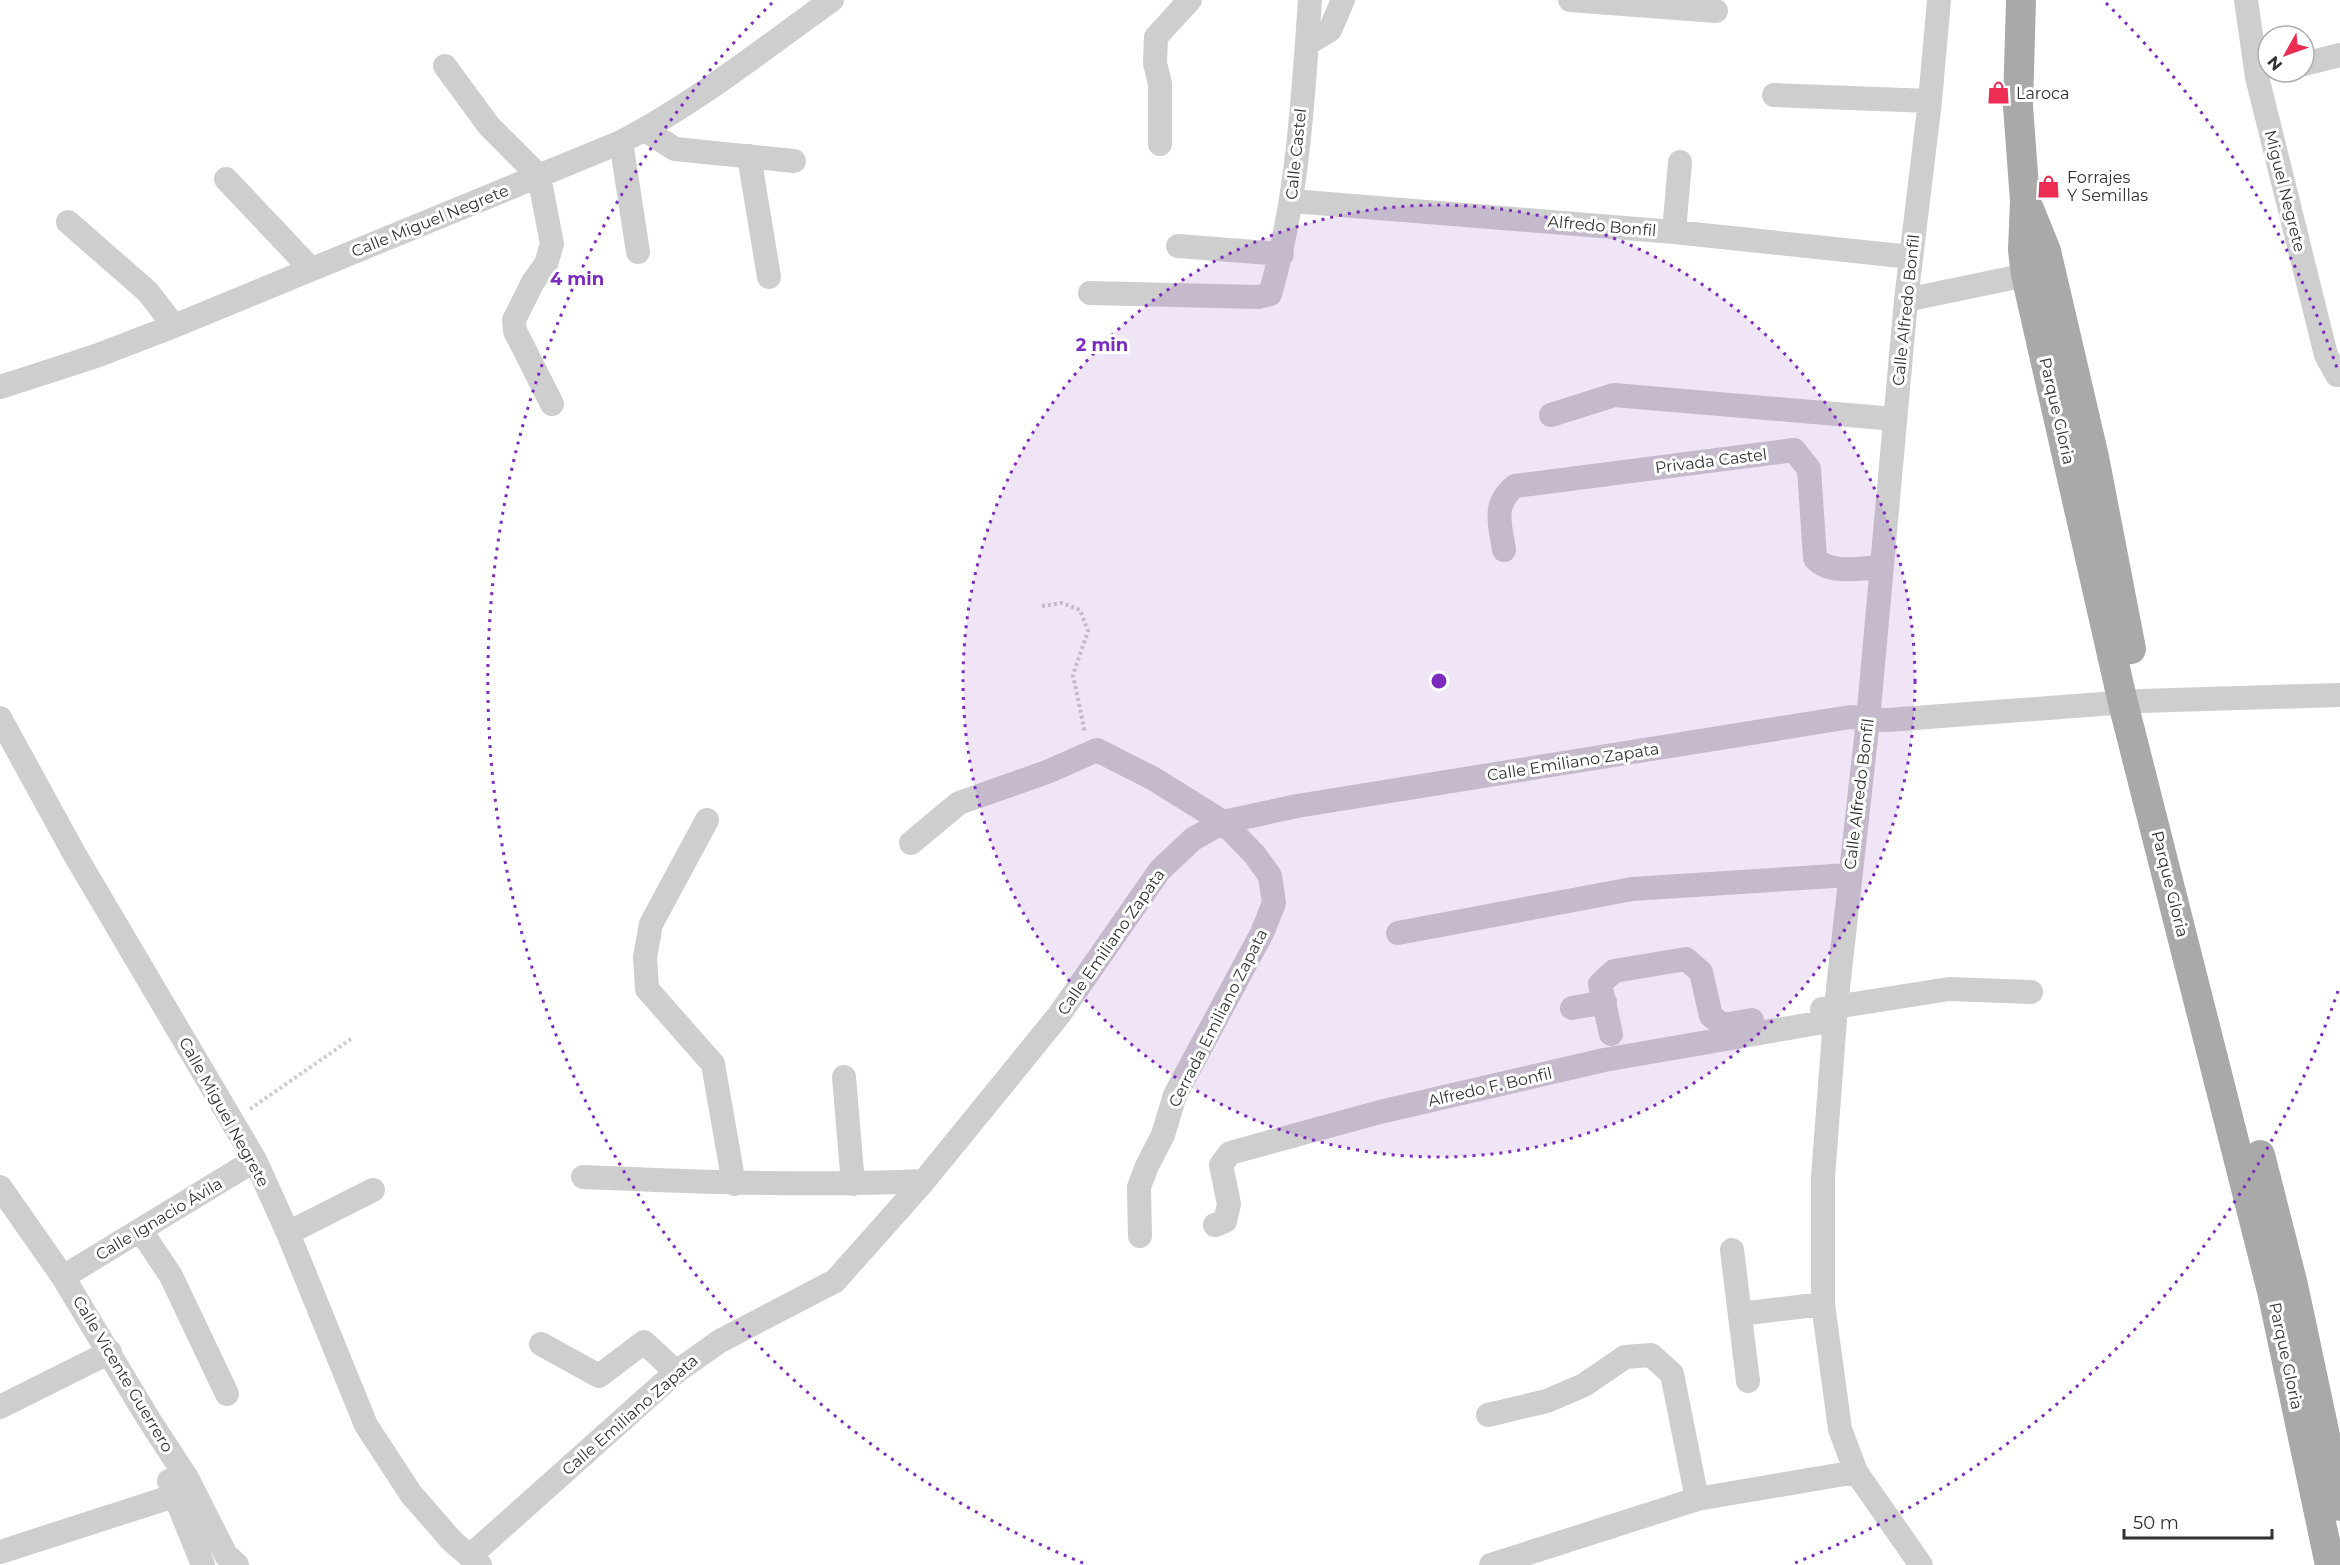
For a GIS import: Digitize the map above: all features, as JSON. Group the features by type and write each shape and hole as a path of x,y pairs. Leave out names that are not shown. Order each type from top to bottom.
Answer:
{"main road":[{"name":"Parque Gloria","path":"2021,0 2018,106 2025,201 2023,250 2026,275 2081,459"},
{"name":"Parque Gloria","path":"2025,201 2046,251 2081,459 2132,702 2340,1506"},
{"name":"Parque Gloria","path":"2283,1288 2330,1565"}],"street":[{"name":"Calle Miguel Negrete","path":"0,387 96,356 174,326 621,142 645,130 832,0"},
{"path":"1160,144 1160,84 1155,63 1156,37 1190,0"},
{"name":"Calle Castel","path":"1090,293 1258,297 1270,294 1282,254 1292,201 1310,0"},
{"path":"1307,44 1330,30 1343,0"},
{"path":"1570,0 1716,11"},
{"name":"Calle Alfredo Bonfil","path":"1921,1565 1856,1472 1840,1429 1822,1304 1823,1178 1836,1013 1868,720 1906,300 1930,101 1939,0"},
{"name":"Miguel Negrete","path":"2246,0 2256,37"},
{"path":"2316,61 2340,55"},
{"path":"445,66 489,126 539,176 552,244 546,264 533,282 514,320 518,338 552,404"},
{"name":"Miguel Negrete","path":"2268,84 2326,355 2337,375 2340,375"},
{"path":"1774,95 1930,101"},
{"path":"645,130 675,149 794,162"},
{"path":"621,142 638,252"},
{"path":"750,156 769,277"},
{"path":"1674,232 1680,162"},
{"path":"226,179 311,269"},
{"name":"Alfredo Bonfil","path":"1292,201 1674,232 1911,257"},
{"path":"68,222 148,292 174,326"},
{"path":"1178,246 1282,254"},
{"path":"1906,300 2026,275"},
{"path":"1551,415 1614,395 1895,419"},
{"name":"Privada Castel","path":"1504,550 1498,511 1504,494 1515,486 1794,450 1809,469 1815,558 1819,563 1839,569 1881,567"},
{"name":"Calle Emiliano Zapata","path":"475,1561 676,1372 720,1341 836,1281 924,1181 1059,1015 1160,870 1193,839 1223,822 1297,806 1850,717 1868,720 1900,719 2132,702 2340,695"},
{"name":"Calle Miguel Negrete","path":"0,718 75,855 255,1160 288,1233 366,1425 411,1494 452,1541 475,1561"},
{"path":"912,843 959,803 1047,772 1097,750"},
{"name":"Cerrada Emiliano Zapata","path":"1097,750 1154,779 1223,822 1255,855 1270,876 1274,903 1262,933 1175,1095 1163,1135 1146,1166 1139,1187 1140,1236"},
{"path":"707,820 651,924 645,957 647,989 713,1064 734,1184"},
{"path":"1398,933 1632,889 1850,875"},
{"path":"1611,1034 1600,984 1614,971 1686,959 1701,972 1711,1016 1723,1025 1836,1013 1948,989 2031,992"},
{"path":"1572,1008 1605,1002"},
{"name":"Alfredo F. Bonfil","path":"1215,1225 1225,1221 1229,1204 1221,1165 1230,1153 1380,1112 1604,1060 1836,1013"},
{"path":"844,1077 853,1184"},
{"name":"Calle Ignacio Ávila","path":"63,1277 255,1160"},
{"path":"583,1177 734,1184 853,1184 924,1181"},
{"name":"Calle Vicente Guerrero","path":"0,1187 63,1277 110,1352 148,1419 187,1478 226,1555 237,1565"},
{"path":"288,1233 373,1190"},
{"path":"141,1230 171,1276 227,1394"},
{"path":"1732,1250 1748,1381"},
{"path":"1740,1314 1822,1304"},
{"path":"541,1344 599,1376 644,1342 676,1372"},
{"path":"0,1407 110,1352"},
{"path":"1488,1415 1547,1401 1584,1384 1625,1357 1651,1354 1672,1374 1697,1499"},
{"path":"148,1419 174,1496 202,1565"},
{"path":"1491,1565 1697,1499 1856,1472"},
{"path":"0,1552 174,1496"}],"path":[{"path":"1042,606 1062,603 1080,610 1088,631 1073,675 1084,733 1089,744 1097,750"},
{"path":"232,1121 351,1039"}],"place":[{"name":"Laroca","path":"1998,93"},
{"name":"Forrajes Y Semillas","path":"2049,186"}]}
